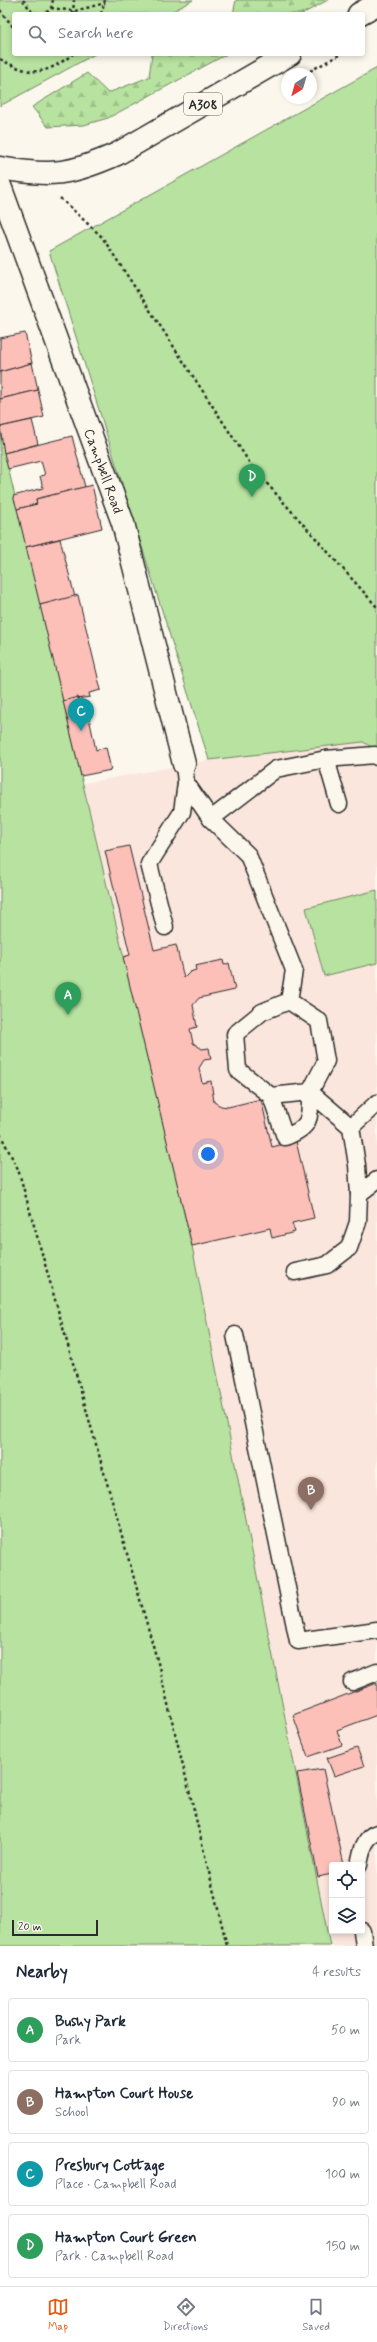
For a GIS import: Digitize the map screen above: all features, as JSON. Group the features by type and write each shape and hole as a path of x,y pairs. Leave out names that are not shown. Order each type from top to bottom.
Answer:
{"street":[{"path":"363,12 377,4"},
{"name":"A308","path":"0,168 34,174 64,173 93,164 117,154 287,56"},
{"name":"Campbell Road","path":"0,186 123,523 185,773"}],"lane":[{"path":"211,819 276,769 326,759 374,755 377,757"},
{"path":"326,759 339,804"},
{"path":"185,773 211,819 248,855 294,970 289,1001"},
{"path":"165,927 148,864 182,812 185,773"},
{"path":"289,1001 319,1021 326,1061 310,1092 310,1117 300,1131 285,1137 271,1096 238,1070 235,1034 262,1012 289,1001"},
{"path":"271,1096 310,1092 351,1127 357,1165 359,1194 358,1222 350,1248 327,1265 295,1272"},
{"path":"351,1127 377,1103"},
{"path":"359,1194 377,1180"},
{"path":"235,1335 298,1641 377,1630"},
{"path":"352,1682 377,1672"},
{"path":"360,1862 362,1848 373,1834 377,1833"},
{"path":"362,1934 364,1946"}],"path":[{"path":"23,0 32,12"},
{"path":"47,12 51,8 53,0"},
{"path":"74,0 74,12"},
{"path":"77,12 105,1"},
{"path":"102,12 105,1"},
{"path":"51,8 69,12"},
{"path":"0,10 12,25"},
{"path":"0,59 17,68 36,73 55,66 70,56"},
{"path":"316,68 338,56"},
{"path":"34,174 102,237 253,468 377,607"},
{"path":"0,1134 18,1169 158,1663 227,1946"}],"shaded area":[{"path":"363,742 377,750 377,1946 330,1946 192,1246 81,784 209,760"}],"green space":[{"path":"0,0 193,0 172,12 12,12 12,56 91,56 0,106"},
{"path":"236,0 328,0 306,12 233,12"},
{"path":"152,56 223,56 108,118 84,125 48,127 32,107 87,73 108,93 149,77"},
{"path":"377,68 377,750 363,742 209,760 49,251 312,104 317,104 317,101"},
{"path":"0,433 192,1246 330,1946 0,1946"},
{"path":"377,890 377,963 324,976 306,908"}],"building":[{"path":"25,333 32,363 0,372 0,338"},
{"path":"32,363 38,390 0,399 0,372"},
{"path":"38,390 44,417 0,427 0,399"},
{"path":"32,420 38,444 4,453 0,427"},
{"path":"72,436 85,487 36,499 37,504 17,509 13,496 43,488 40,476 45,475 41,461 8,469 4,453"},
{"path":"92,485 102,528 26,547 17,509 37,504 36,499"},
{"path":"60,539 75,597 40,605 26,547"},
{"path":"78,595 101,690 89,693 90,697 63,701 40,605"},
{"path":"78,697 82,715 88,713 96,750 106,747 111,770 81,776 63,701"},
{"path":"129,846 154,950 176,945 184,978 190,972 196,970 195,966 223,960 224,965 229,963 235,990 199,998 193,1005 197,1027 190,1029 193,1043 202,1049 209,1048 211,1059 204,1060 199,1068 202,1083 211,1081 214,1102 221,1106 228,1107 261,1099 272,1147 296,1141 314,1218 292,1223 295,1232 272,1238 270,1228 192,1246 123,957 130,955 105,851"},
{"path":"377,1683 377,1715 337,1730 342,1745 308,1757 293,1715"},
{"path":"357,1748 364,1766 334,1776 327,1758"},
{"path":"323,1769 343,1862 329,1862 329,1875 318,1877 297,1773"}],"place":[{"name":"Hampton Court Green","path":"252,497"},
{"name":"Presbury Cottage","path":"81,731"},
{"name":"Bushy Park","path":"68,1015"},
{"name":"Hampton Court House","path":"311,1510"}]}
